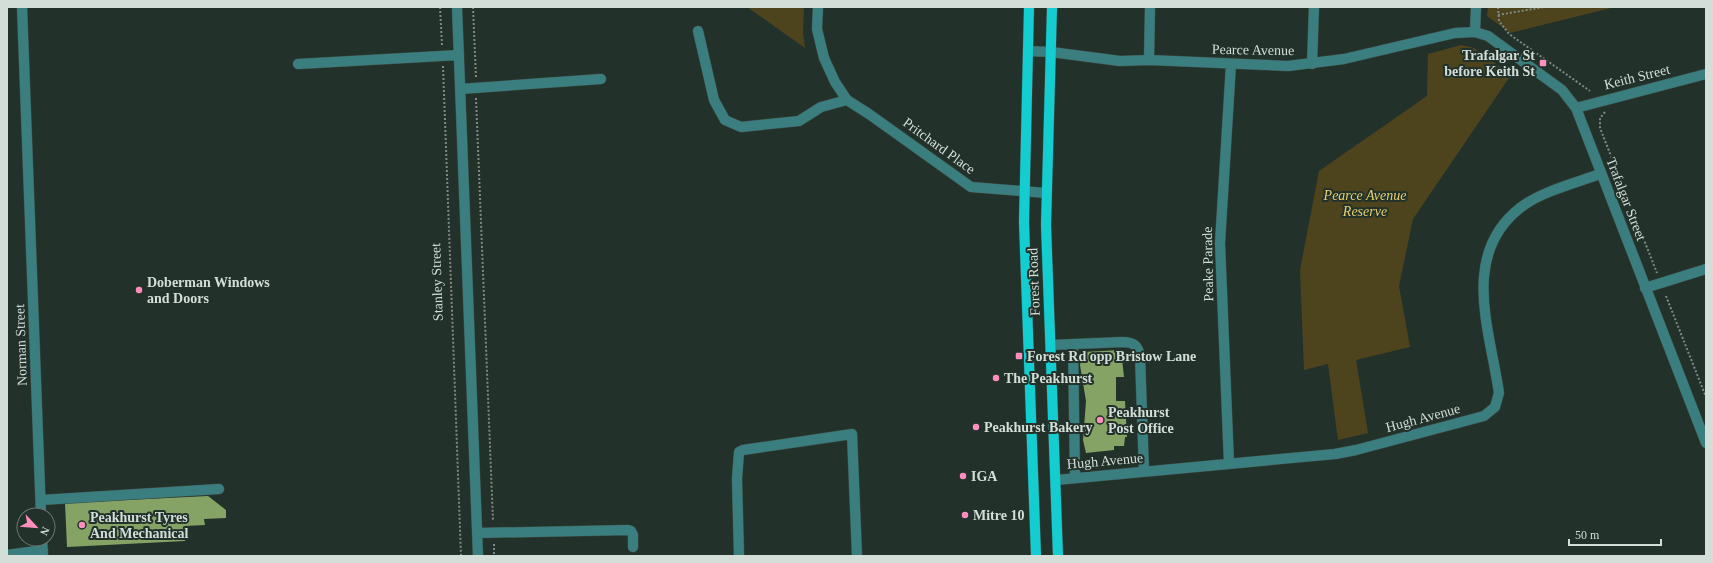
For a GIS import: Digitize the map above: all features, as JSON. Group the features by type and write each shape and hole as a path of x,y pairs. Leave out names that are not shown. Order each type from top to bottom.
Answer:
{"main road":[{"name":"Forest Road","path":"1029,7 1024,192 1025,265 1036,556"},
{"name":"Forest Road","path":"1052,7 1046,193 1058,556"}],"street":[{"name":"Norman Street","path":"22,7 41,507"},
{"path":"457,7 478,556"},
{"name":"Pritchard Place","path":"818,7 817,29 824,58 835,82 847,100 971,187 1046,193"},
{"path":"1149,60 1150,7"},
{"path":"1312,64 1314,7"},
{"path":"1475,32 1476,7"},
{"path":"698,32 714,100 725,120 741,127 799,121 821,107 847,100"},
{"name":"Pearce Avenue","path":"1028,51 1051,52 1120,61 1149,60 1288,66 1344,59 1444,35 1475,32"},
{"name":"Trafalgar Street","path":"1475,32 1493,39 1554,84 1569,97 1576,108 1600,174 1706,443"},
{"path":"298,64 459,55"},
{"name":"Peake Parade","path":"1229,464 1220,243 1231,64"},
{"name":"Keith Street","path":"1576,108 1706,74"},
{"path":"460,89 601,79"},
{"name":"Hugh Avenue","path":"1056,480 1335,454 1356,450 1478,418 1490,413 1495,407 1499,393 1483,296 1483,273 1489,250 1501,228 1520,208 1544,195 1600,174"},
{"path":"1645,288 1706,269"},
{"path":"1051,345 1122,342 1137,346 1140,356 1144,471"},
{"path":"1073,344 1075,478"},
{"path":"739,556 737,478 739,452 743,450 852,434 857,556"},
{"path":"41,500 219,489"},
{"path":"477,533 628,530 631,531 633,535 633,547"},
{"path":"7,555 43,553"}],"path":[{"name":"Stanley Street","path":"440,7 461,556"},
{"path":"473,7 476,85"},
{"path":"1498,7 1498,15 1502,26 1509,34 1590,91"},
{"path":"1498,15 1544,7"},
{"path":"476,92 494,556"},
{"path":"1610,110 1600,118 1600,128 1658,275"},
{"path":"1666,296 1706,397"}],"green space":[{"path":"747,7 804,7 803,32 805,48"},
{"path":"1488,7 1615,7 1510,33 1487,16"},
{"name":"Pearce Avenue Reserve","path":"1461,45 1474,48 1511,75 1413,219 1399,286 1410,347 1356,360 1368,433 1338,440 1328,364 1304,370 1300,270 1319,171 1427,96 1428,54"}],"building":[{"path":"1121,350 1124,377 1116,377 1116,401 1125,401 1127,437 1125,437 1124,446 1114,446 1114,450 1086,453 1083,440 1086,401 1080,365 1083,352"},
{"path":"208,496 226,510 226,518 204,519 205,525 185,526 185,541 67,547 65,503"}],"place":[{"name":"Trafalgar St before Keith St","path":"1543,63"},
{"name":"Doberman Windows and Doors","path":"139,290"},
{"name":"Forest Rd opp Bristow Lane","path":"1019,356"},
{"name":"The Peakhurst","path":"996,378"},
{"name":"Peakhurst Post Office","path":"1100,420"},
{"name":"Peakhurst Bakery","path":"976,427"},
{"name":"IGA","path":"963,476"},
{"name":"Mitre 10","path":"965,515"},
{"name":"Peakhurst Tyres And Mechanical","path":"82,525"}]}
